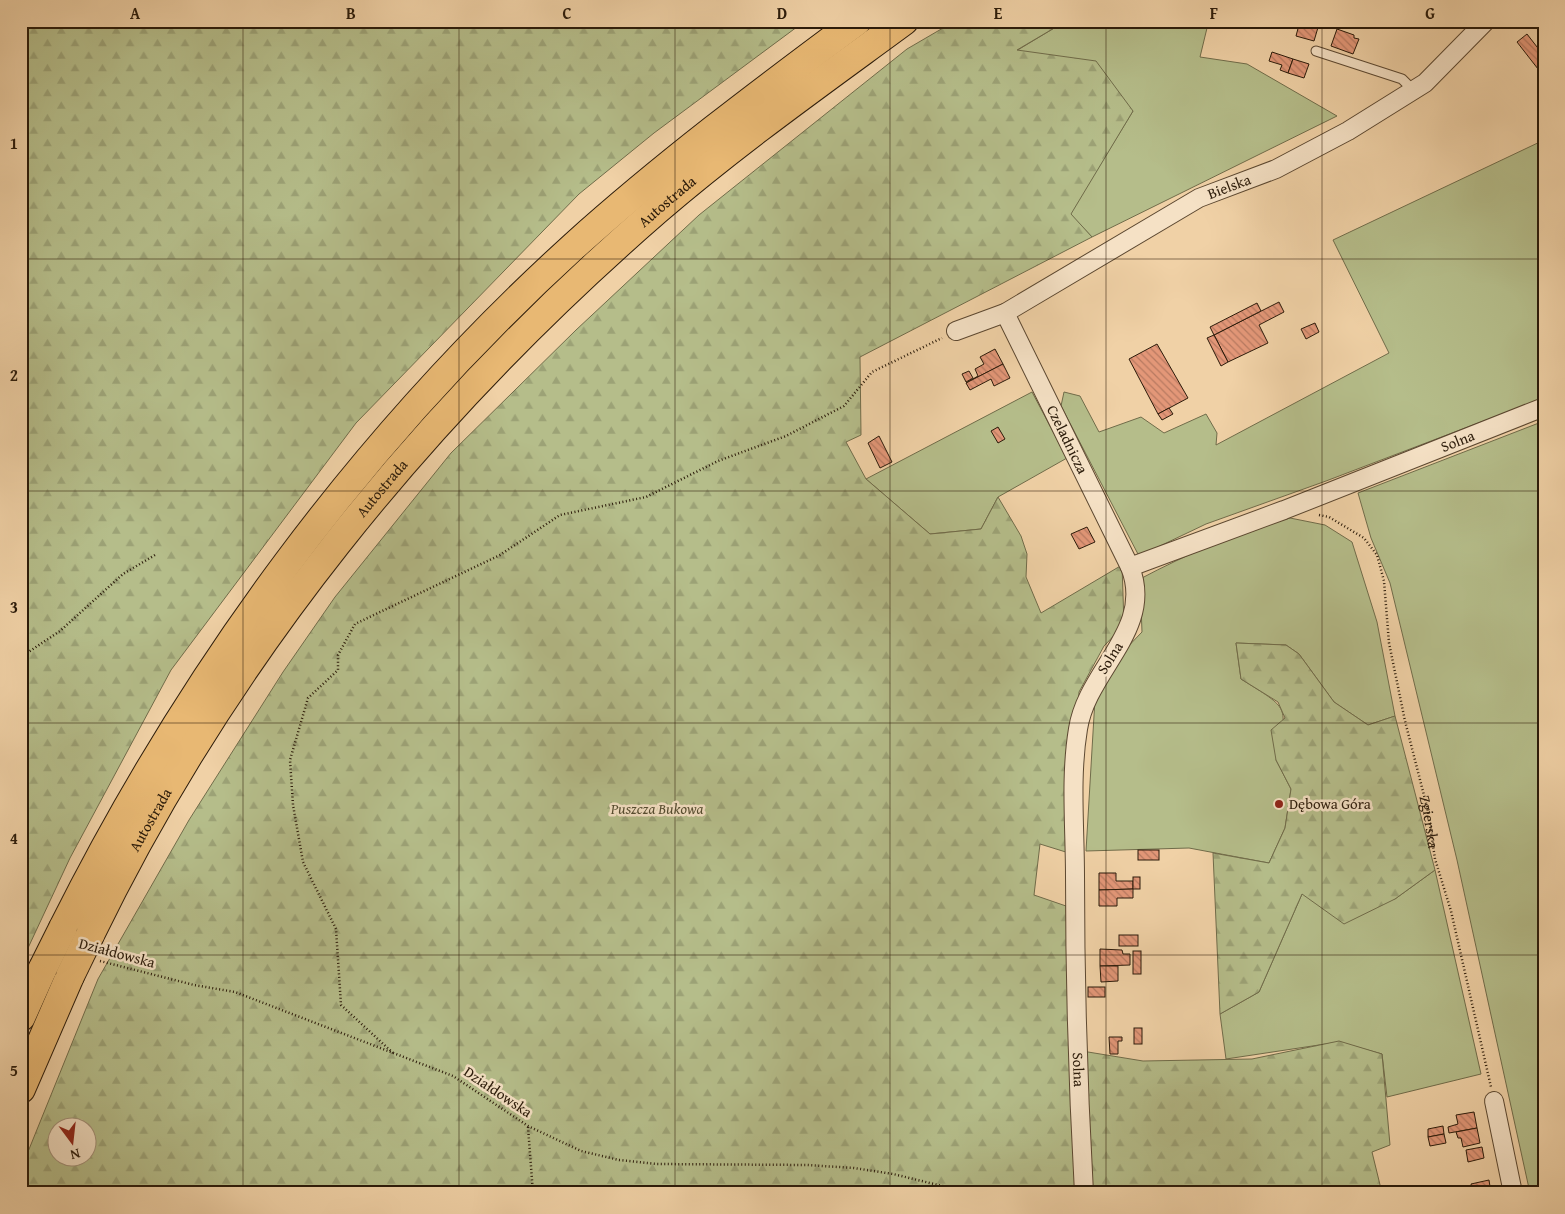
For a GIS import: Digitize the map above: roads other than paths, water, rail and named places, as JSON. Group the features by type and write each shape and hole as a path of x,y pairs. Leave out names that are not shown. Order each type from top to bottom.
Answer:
{"highway":[{"name":"Autostrada","path":"21,1017 38,956 63,928 154,760 214,666 294,553 412,410 514,303 623,203 701,138 857,21"},
{"name":"Autostrada","path":"21,1089 70,976 92,947 170,788 234,686 298,595 349,528 451,408 536,320 660,208 770,120 904,21"}],"street":[{"name":"Bielska","path":"956,331 1005,313 1199,198 1276,169 1348,131 1414,92 1436,74 1486,21"},
{"name":"Czeladnicza","path":"1005,313 1130,567"},
{"name":"Solna","path":"1084,1193 1075,986 1074,760 1082,710 1134,615 1137,600 1136,584 1130,567 1284,510 1544,407"},
{"path":"1494,1101 1513,1193"}],"lane":[{"path":"1316,51 1402,79 1414,92"}],"place":[{"name":"Dębowa Góra","path":"1279,804"}],"park label":[{"name":"Puszcza Bukowa","path":"657,809"}]}
